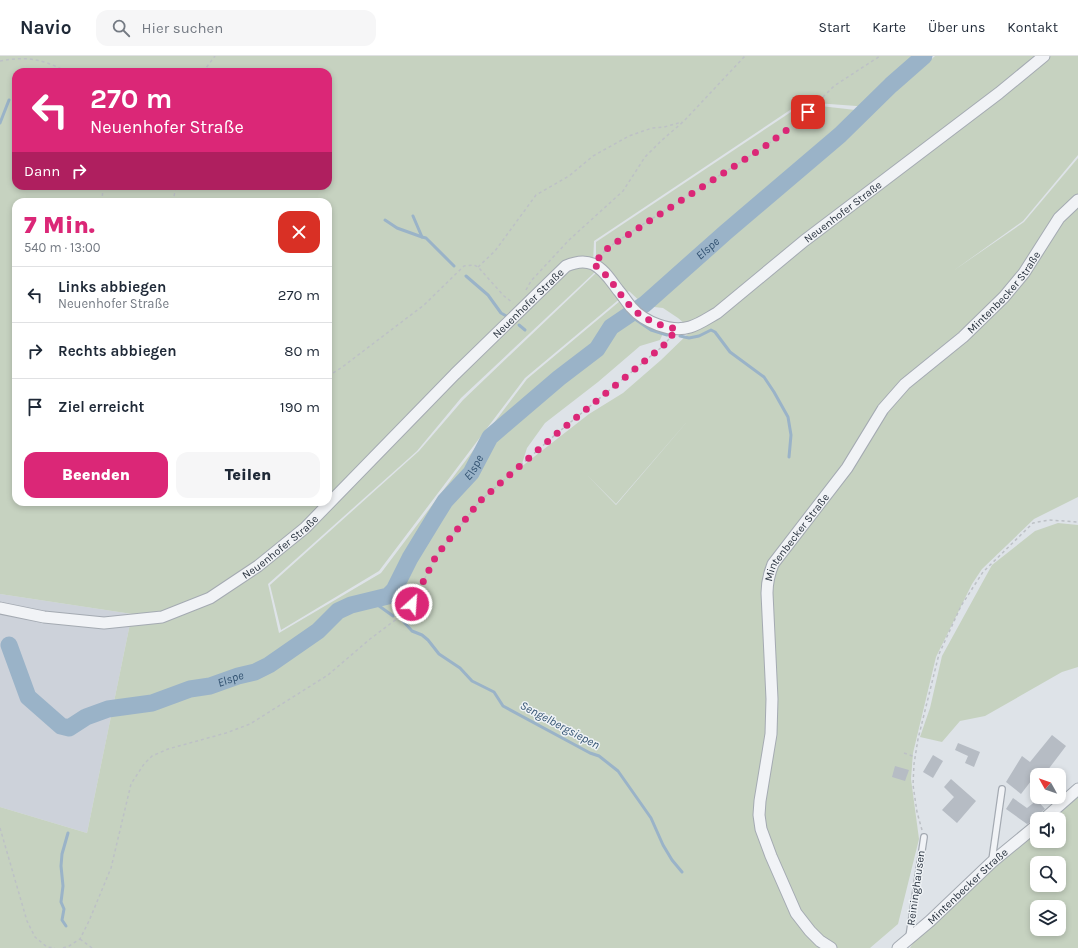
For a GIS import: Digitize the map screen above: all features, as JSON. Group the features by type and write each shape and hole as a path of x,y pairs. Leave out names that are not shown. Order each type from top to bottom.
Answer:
{"street":[{"name":"Neuenhofer Straße","path":"332,500 455,374 566,266 575,262 593,264 600,269 636,311 656,324 677,329 689,328 702,322 717,312 804,241 999,93 1044,56"},
{"name":"Mintenbecker Straße","path":"831,948 820,941 810,931 796,913 761,829 759,815 760,801 771,734 772,699 767,593 767,582 770,572 773,564 847,468 883,409 905,384 962,337 1004,297 1024,273 1059,218 1078,200"},
{"name":"Neuenhofer Straße","path":"0,608 44,618 104,623 162,616 210,598 258,566 305,528 326,506"},
{"path":"1052,812 1078,789"},
{"name":"Mintenbecker Straße","path":"898,948 909,940 992,862 1030,831"}],"lane":[{"path":"992,862 1002,789"},
{"name":"Reininghausen","path":"909,940 924,837"}],"path":[{"path":"206,68 215,56"},
{"path":"529,301 526,290 531,281 569,240 623,191 645,157 684,121 745,56"},
{"path":"593,264 609,247 764,147 800,120 834,86 880,56"},
{"path":"0,61 11,58 35,57 58,68"},
{"path":"478,267 495,251 536,195 569,176 593,156 629,136 652,128 664,127 684,121"},
{"path":"332,374 424,305 464,266 474,265 478,267 504,296 516,305 519,312"},
{"path":"63,948 80,939 89,921 112,868 131,784 144,764 152,756 168,749 226,734 250,724 328,675 370,639 402,615 412,604 436,556 480,501 555,435 663,346 677,329"},
{"path":"924,837 917,812 913,785 915,756 939,654 961,606 983,572 1033,523 1049,520 1078,522"},
{"path":"904,753 915,756"},
{"path":"0,828 27,921 35,937 47,947 55,948"},
{"path":"80,939 92,948"}],"shaded area":[{"path":"0,594 132,614 87,833 0,807"}],"green space":[{"path":"0,56 928,56 870,107 802,102 594,241 593,264 595,272 461,398 417,451 268,584 279,633 381,573 527,379 620,301 665,329 660,340 640,346 598,382 545,423 527,448 521,467 589,414 623,393 661,360 692,330 663,308 645,306 629,291 525,378 379,571 281,630 270,585 419,451 463,400 596,273 596,242 803,104 873,112 935,56 1038,56 1044,62 1051,56 1078,56 1078,155 1023,221 953,271 1024,222 1078,158 1078,497 1034,519 982,569 972,584 936,657 913,753 911,779 919,839 898,924 870,948 0,948 0,807 87,833 132,614 0,594","holes":["691,417 616,505 587,475 616,504"]},
{"path":"1058,523 1078,525 1078,667 1062,672 985,716 960,721 942,742 920,737 930,708 942,656 992,565 1035,531"},
{"path":"1078,796 1078,948 910,948 913,943 1004,858 1030,837 1030,848 1066,848 1066,812 1060,812"}],"building":[{"path":"1052,735 1066,746 1049,768 1030,768 1030,782 1021,794 1006,782 1022,756 1030,762"},
{"path":"958,743 980,752 974,767 965,763 968,756 955,750"},
{"path":"933,755 943,761 933,778 923,772"},
{"path":"895,766 909,770 905,781 892,777"},
{"path":"951,779 976,801 957,823 942,810 954,797 944,787"},
{"path":"1013,798 1027,808 1032,804 1041,804 1045,809 1041,812 1030,812 1030,822 1027,824 1006,809"}],"waterway":[{"name":"Elspe","path":"9,645 28,697 61,726 69,728 86,717 108,709 152,703 190,689 210,686 238,676 255,672 269,665 318,631 338,611 351,605 388,596 394,590 410,558 445,501 471,473 490,437 559,378 597,349 611,327 645,304 726,232 840,135 891,85 924,56"},
{"path":"0,123 9,100"},
{"path":"413,216 422,237 426,238 454,266"},
{"path":"385,220 397,228 422,237"},
{"path":"466,276 488,295 501,313 508,317"},
{"path":"629,315 651,330 667,335"},
{"path":"519,325 525,330"},
{"path":"680,336 689,338 699,336 711,330 715,332 730,352 764,377 788,417 791,435 789,457"},
{"name":"Sengelbergsiepen","path":"366,601 375,603 393,616"},
{"name":"Sengelbergsiepen","path":"403,621 412,631 422,635 428,640 439,654 460,668 472,681 494,692 503,706 590,753 599,756 618,771 651,818 663,845 672,860 682,872"},
{"path":"66,926 62,920 64,909 61,902 63,886 61,866 62,854 68,833"}],"route":[{"path":"412,604 436,556 480,501 502,480 555,435 602,398 663,346 677,329 656,324 640,315 632,308 600,269 593,264 609,247 764,147 800,120 808,112"}]}
